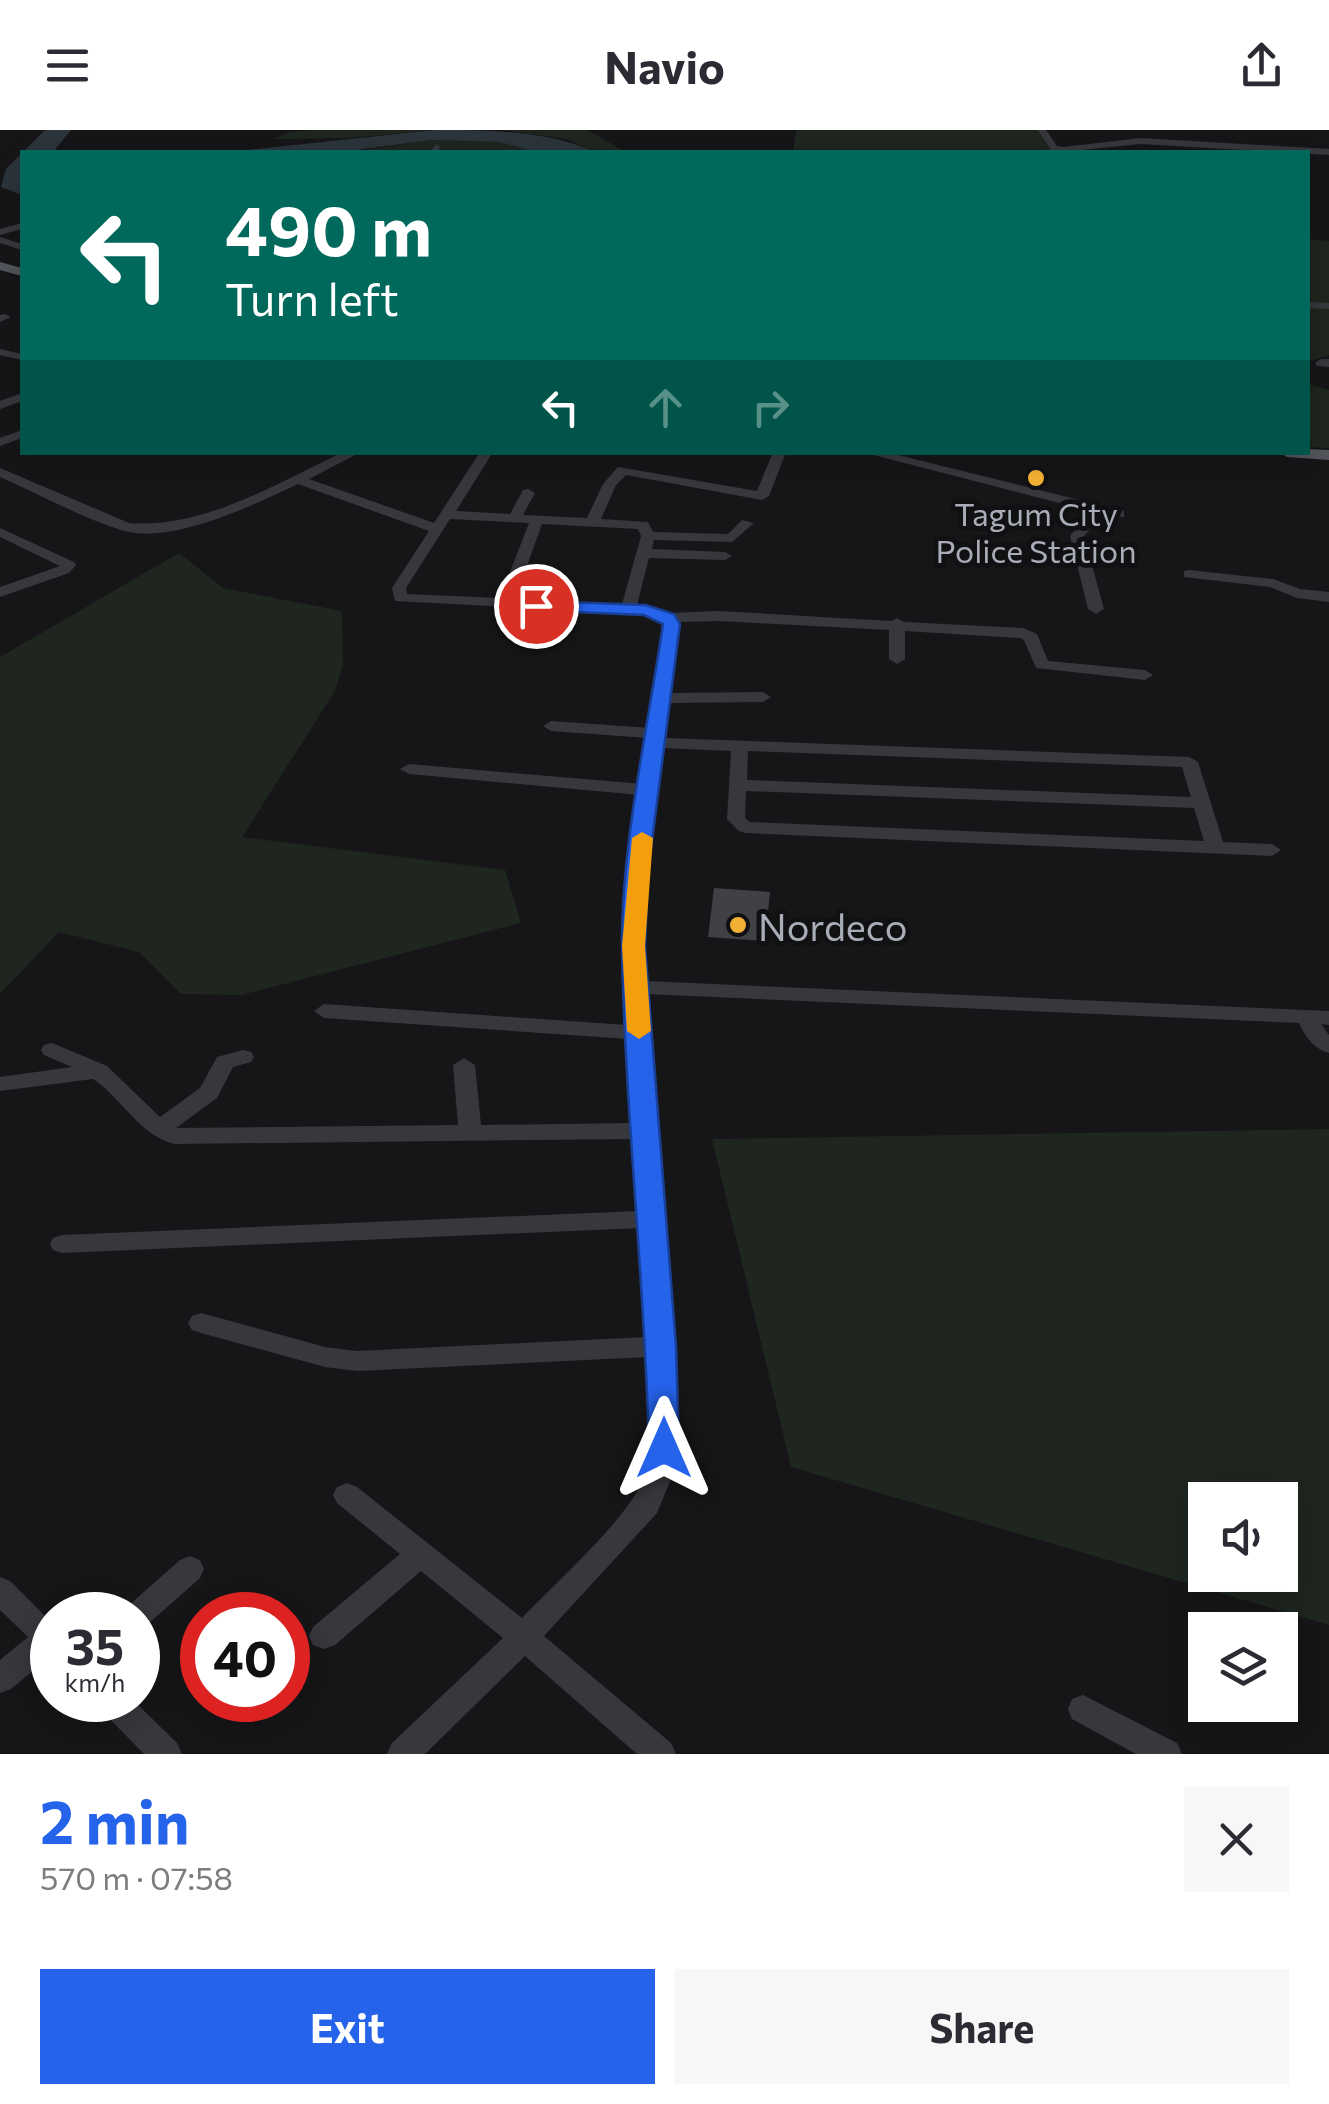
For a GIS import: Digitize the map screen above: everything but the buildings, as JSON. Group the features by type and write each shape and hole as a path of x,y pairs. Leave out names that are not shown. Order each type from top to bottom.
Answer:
{"street":[{"path":"1042,130 1054,148 1063,150 1140,141 1295,150"},
{"path":"0,472 126,526 146,530 182,524 348,455"},
{"path":"485,455 398,588 400,598 628,609 668,618 719,616 1023,632 1031,637 1042,665 1145,675"},
{"path":"592,522 620,471 632,470 762,496 779,455"},
{"path":"880,455 1119,514"},
{"path":"297,478 440,522 514,519 638,524 647,529 648,536 628,609"},
{"path":"514,519 528,493"},
{"path":"1096,609 1078,536 1099,509"},
{"path":"505,605 537,520"},
{"path":"648,536 732,538 746,522"},
{"path":"0,532 68,565 64,570 0,592"},
{"path":"643,553 725,556"},
{"path":"1190,574 1273,583 1329,597"},
{"path":"403,1754 524,1637 640,1513 656,1489 666,1422 635,987 635,901 672,633 668,618"},
{"path":"896,624 897,659"},
{"path":"663,698 763,697"},
{"path":"551,726 740,744 1189,762 1215,848"},
{"path":"740,744 736,820 756,829 1272,850"},
{"path":"409,769 648,790"},
{"path":"739,785 1200,802"},
{"path":"635,987 1318,1017 1314,1033 1329,1046"},
{"path":"324,1010 639,1033"},
{"path":"52,1050 98,1072 158,1130 174,1136 646,1131"},
{"path":"158,1130 209,1093 225,1062 243,1057"},
{"path":"464,1065 470,1133"},
{"path":"0,1084 98,1072"},
{"path":"62,1244 652,1219"},
{"path":"201,1324 324,1357 357,1361 661,1346"},
{"path":"347,1495 524,1637 660,1754"},
{"path":"324,1636 420,1554"},
{"path":"160,1596 190,1569"},
{"path":"0,1590 30,1619"},
{"path":"0,1679 30,1656"},
{"path":"1082,1709 1166,1754"},
{"path":"134,1722 166,1754"}],"shaded area":[{"path":"45,130 71,130 55,150 25,150"},
{"path":"435,130 349,138 273,139 289,132"},
{"path":"435,130 537,135 589,150 529,150 499,142 432,140 356,150 247,150"},
{"path":"503,130 588,130 622,150 590,150 566,139"},
{"path":"796,130 1045,130 1058,150 793,150"},
{"path":"432,140 499,142 529,150 364,150"},
{"path":"20,155 20,194 1,187 6,169"},
{"path":"1310,239 1329,241 1329,355 1310,361"},
{"path":"1310,385 1329,390 1329,448 1310,447"},
{"path":"179,553 223,588 342,611 343,664 335,691 242,837 505,870 521,923 241,995 181,994 139,952 59,932 0,994 0,657"},
{"path":"1329,1129 1329,1625 1298,1616 1298,1612 1285,1612 1217,1592 1298,1592 1298,1482 1188,1482 1188,1584 791,1467 712,1139"}],"slow traffic":[{"path":"639,1031 634,946 642,838"}],"place":[{"name":"Tagum City Police Station","path":"1036,478"},
{"name":"Nordeco","path":"738,925"}],"route":[{"path":"536,606 646,610 659,613 672,624 638,872 634,946 666,1422 664,1448"}]}
